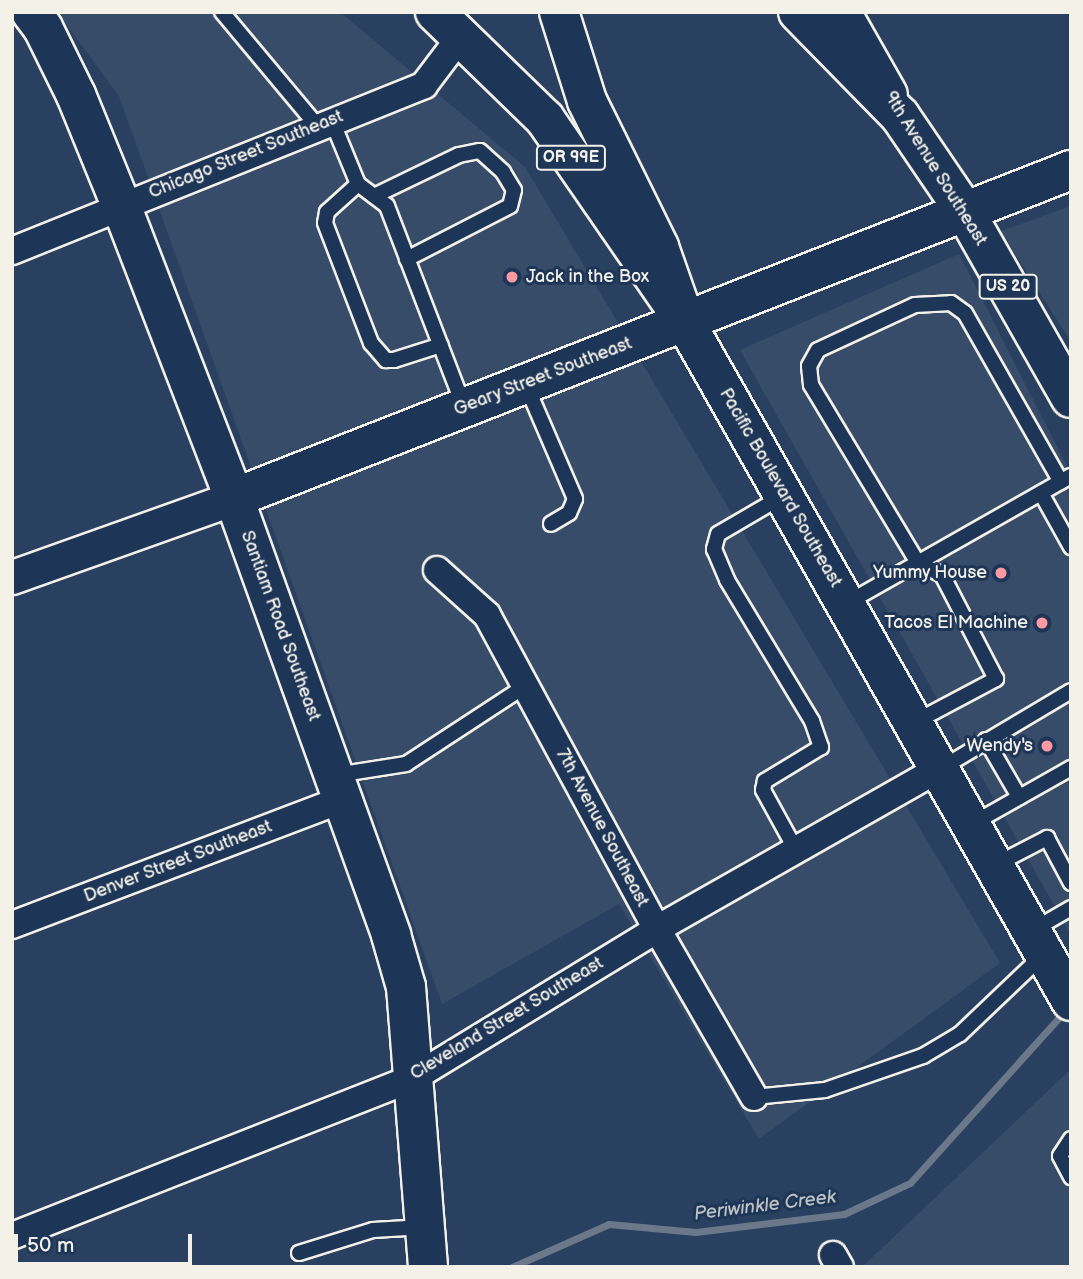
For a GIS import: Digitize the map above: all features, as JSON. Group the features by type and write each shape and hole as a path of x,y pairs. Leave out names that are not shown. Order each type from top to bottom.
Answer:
{"main road":[{"name":"Santiam Road Southeast","path":"31,12 43,28 76,95 234,498 339,787 406,987 428,1267"},
{"path":"559,12 587,101 659,247 685,322"},
{"path":"798,12 900,116"},
{"name":"9th Avenue Southeast","path":"841,12 900,116 964,210 1071,398"},
{"name":"Pacific Boulevard Southeast","path":"448,24 545,120 685,322 1071,1001"},
{"name":"Geary Street Southeast","path":"234,498 1071,170"}],"street":[{"name":"Chicago Street Southeast","path":"12,251 424,85 448,24"},
{"name":"Geary Street Southeast","path":"12,577 234,498"},
{"name":"7th Avenue Southeast","path":"437,570 487,615 657,929 754,1097"},
{"name":"Cleveland Street Southeast","path":"12,1236 415,1077 657,929 939,769"},
{"name":"Denver Street Southeast","path":"12,926 339,787"}],"lane":[{"path":"222,12 325,124 358,184 387,206 464,408"},
{"path":"374,195 459,155 480,151 503,172 514,190 510,206 407,259"},
{"path":"358,184 327,212 325,223 371,344 386,360 394,360 441,345"},
{"path":"846,604 918,563 1041,493 1066,479 965,313 951,303 915,305 818,350 810,366 811,385 836,429 918,563 942,575 996,678 913,723"},
{"path":"526,384 575,499 569,513 551,524"},
{"path":"1041,493 1071,547"},
{"path":"784,496 718,534 714,549 727,580 812,721 821,747 765,781 763,790 796,850"},
{"path":"339,787 406,764 525,686"},
{"path":"939,769 1071,691"},
{"path":"986,740 1019,797"},
{"path":"971,824 1071,768"},
{"path":"995,865 1047,838 1071,883"},
{"path":"754,1097 825,1090 923,1056 960,1034 1071,908"},
{"path":"1071,1139 1060,1156 1071,1177"},
{"path":"299,1253 373,1230 425,1227"}],"shaded area":[{"path":"57,12 340,12 525,167 1000,963 759,1139 619,904 442,1004 119,96"},
{"path":"1071,206 1071,342 1001,231"},
{"path":"959,254 1071,474 1071,935 740,350"},
{"path":"1071,1069 1071,1267 863,1267 863,1266"}],"waterway":[{"name":"Periwinkle Creek","path":"512,1267 609,1224 696,1232 844,1214 910,1183 1066,1010"}],"place":[{"name":"Jack in the Box","path":"512,277"},
{"name":"Yummy House","path":"1001,573"},
{"name":"Tacos El Machine","path":"1042,623"},
{"name":"Wendy's","path":"1047,746"}]}
